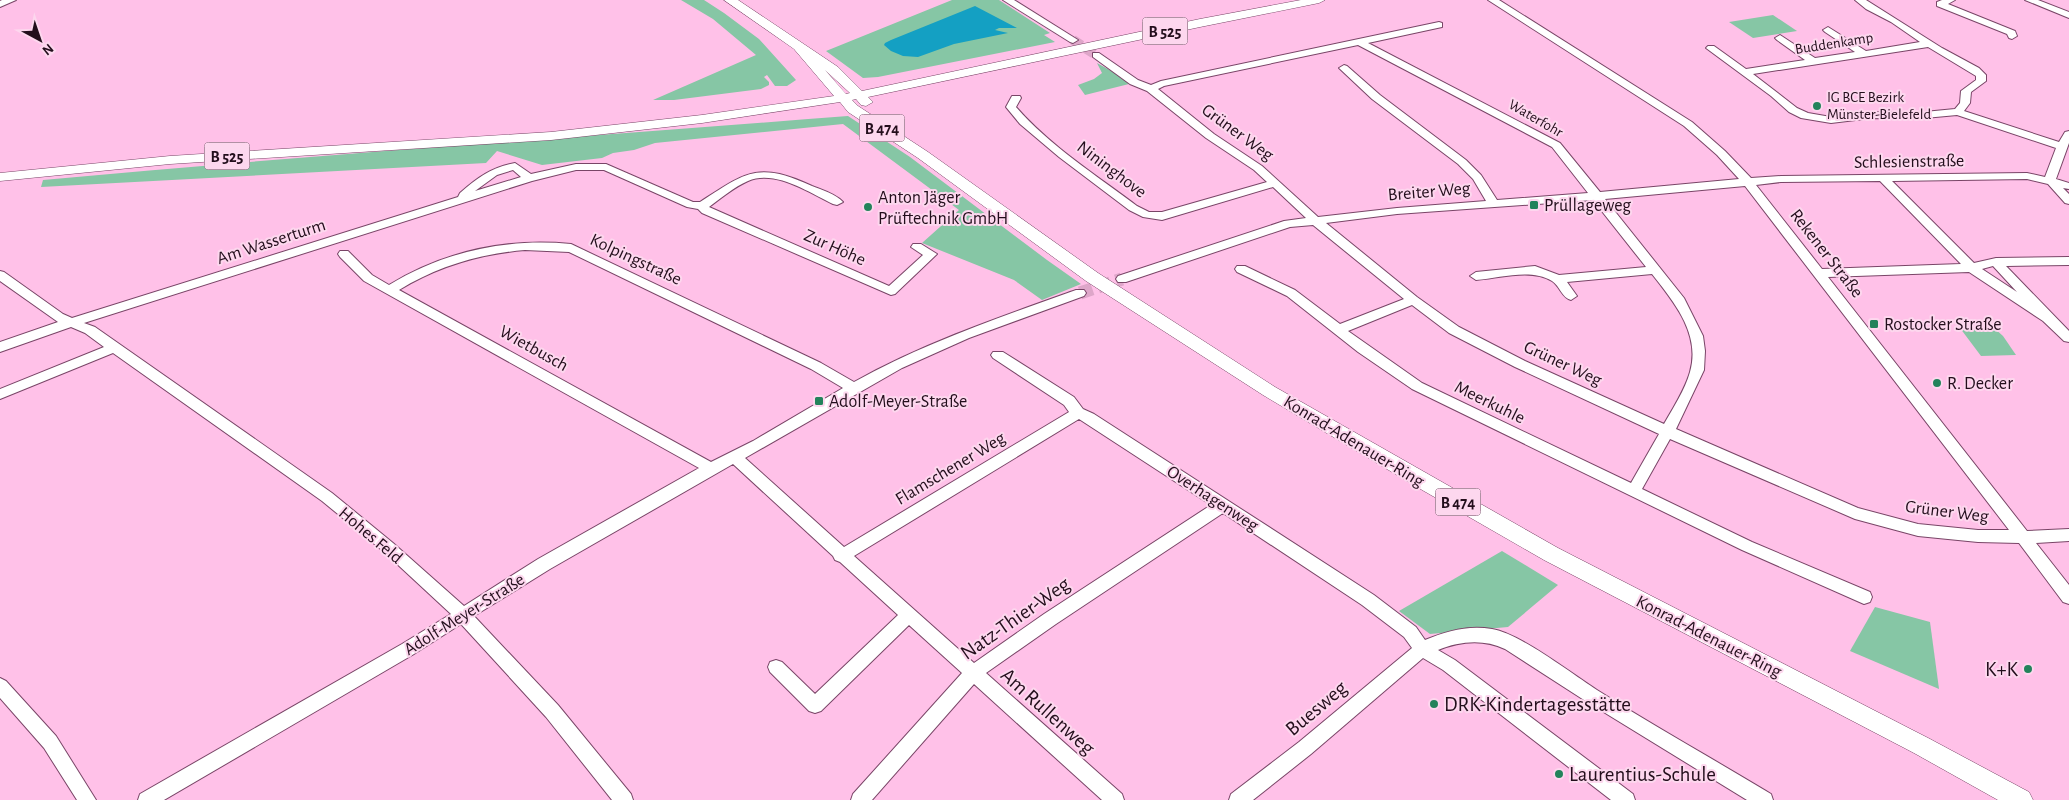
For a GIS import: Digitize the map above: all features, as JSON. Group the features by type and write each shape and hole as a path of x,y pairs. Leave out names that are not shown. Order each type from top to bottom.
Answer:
{"main road":[{"name":"B 474","path":"730,0 800,49 834,70 860,94 870,107 923,155"},
{"name":"B 525","path":"0,177 170,160 588,132 702,119 844,98 1200,23 1319,0"},
{"name":"B 474","path":"800,49 853,109 923,155"},
{"name":"Konrad-Adenauer-Ring","path":"923,155 1092,277 1199,347 1339,434 1552,554 1922,746 2021,800"}],"street":[{"path":"0,4 11,0"},
{"path":"1008,0 1073,40"},
{"name":"Rekener Straße","path":"1493,0 1622,80 1688,124 1722,153 1747,181 1819,273 2025,537 2069,597"},
{"name":"Buddenkamp","path":"1860,0 1869,8 1894,20 1903,28 1976,70 1981,75 1981,81 1966,91 1965,102 1958,112"},
{"path":"1950,0 1940,4 2012,33 2012,36"},
{"path":"2030,0 2069,15"},
{"path":"1359,42 1439,24"},
{"path":"1828,30 1864,54"},
{"path":"1780,38 1814,62"},
{"name":"Grüner Weg","path":"1151,89 1161,84 1359,42"},
{"name":"Waterfohr","path":"1359,42 1556,145 1688,314 1696,335 1699,357 1693,382 1668,432"},
{"name":"Buddenkamp","path":"1744,72 1930,44"},
{"path":"1712,48 1775,94 1793,110 1816,118 1831,120 1872,114 1914,116 1958,112 2062,146"},
{"name":"Grüner Weg","path":"1096,56 1134,82 1151,89 1210,136 1258,168 1315,220 1413,300 1454,330 1487,347 1668,432 1855,513 1918,530 1978,536 2025,537 2069,535"},
{"path":"1344,68 1359,84 1448,152 1477,178 1493,203"},
{"name":"Nininghove","path":"1016,98 1011,107 1024,122 1063,155 1133,208 1147,216 1162,216 1275,183"},
{"path":"2069,134 2062,146 2050,180 2069,201"},
{"path":"465,198 464,196 482,178 504,167 515,166 529,178"},
{"name":"Zur Höhe","path":"481,194 529,178 576,167 606,168 691,204 702,206 706,212 891,291 931,254 917,247"},
{"path":"702,206 743,179 749,176 764,174 781,178 837,202"},
{"name":"Schlesienstraße","path":"1747,181 2028,176 2069,186"},
{"path":"1884,179 1970,268 2048,318"},
{"name":"Breiter Weg","path":"1122,279 1288,224 1397,210 1596,196 1747,181"},
{"name":"Am Wasserturm","path":"0,347 72,322 481,194"},
{"name":"Kolpingstraße","path":"391,290 427,269 462,257 529,246 554,245 571,248 808,362 854,388"},
{"name":"Wietbusch","path":"344,254 368,278 711,468"},
{"path":"1819,273 1970,268 1996,262 2069,261"},
{"path":"1996,262 2069,338"},
{"name":"Meerkuhle","path":"1241,269 1291,293 1363,349 1417,386 1804,572 1864,597"},
{"path":"1476,276 1535,270 1558,279 1655,270"},
{"path":"0,275 58,317 72,322"},
{"path":"1558,279 1571,296"},
{"name":"Adolf-Meyer-Straße","path":"147,800 408,649 462,614 711,468 735,458 854,388 897,365 943,344 1080,293"},
{"path":"1340,330 1413,300"},
{"name":"Hohes Feld","path":"72,322 90,330 327,497 388,547 462,614 552,711 618,798"},
{"path":"0,394 114,348"},
{"name":"Overhagenweg","path":"998,355 1069,401 1078,413 1089,418 1368,600 1410,632 1422,649 1449,665 1626,800"},
{"name":"Flamschener Weg","path":"841,556 1078,413"},
{"path":"1634,490 1668,432"},
{"name":"Am Rullenweg","path":"735,458 841,556 1114,800"},
{"name":"Natz-Thier-Weg","path":"860,800 972,674 1223,505"},
{"path":"776,667 815,705 908,615"},
{"path":"1422,649 1448,638 1470,635 1493,636 1764,800"},
{"name":"Buesweg","path":"1238,800 1304,748 1422,649"},
{"path":"0,686 50,742 87,800"}],"green space":[{"path":"681,0 704,0 724,13 759,39 796,80 787,86 775,86 767,75 764,77 769,82 769,85 761,89 674,100 653,100 756,55 713,19"},
{"path":"952,0 999,0 1050,33 1044,35 1055,42 878,77 863,78 826,51"},
{"path":"1773,15 1797,31 1753,38 1729,22"},
{"path":"1097,63 1133,83 1085,95 1078,85 1094,79 1102,73"},
{"path":"848,116 910,157 1081,284 1042,300 1014,280 922,243 959,210 843,124 655,143 634,150 613,153 602,158 542,165 497,151 486,163 41,187 43,180 144,171"},
{"path":"1960,328 1994,328 2003,336 2016,355 1981,356"},
{"path":"1502,551 1558,585 1508,627 1430,634 1399,611"},
{"path":"1875,607 1930,622 1939,689 1850,651"}],"water":[{"path":"975,6 1017,28 999,28 995,30 1008,33 954,44 918,57 903,56 891,51 884,45 891,40"}],"tunnel":[{"path":"1073,40 1096,55"},
{"path":"1080,293 1122,279"}],"place":[{"name":"IG BCE Bezirk Münster-Bielefeld","path":"1817,106"},
{"name":"Prüllageweg","path":"1534,205"},
{"name":"Anton Jäger Prüftechnik GmbH","path":"868,207"},
{"name":"Rostocker Straße","path":"1874,324"},
{"name":"R. Decker","path":"1937,383"},
{"name":"Adolf-Meyer-Straße","path":"819,401"},
{"name":"K+K","path":"2028,669"},
{"name":"DRK-Kindertagesstätte","path":"1434,704"},
{"name":"Laurentius-Schule","path":"1559,774"}]}
